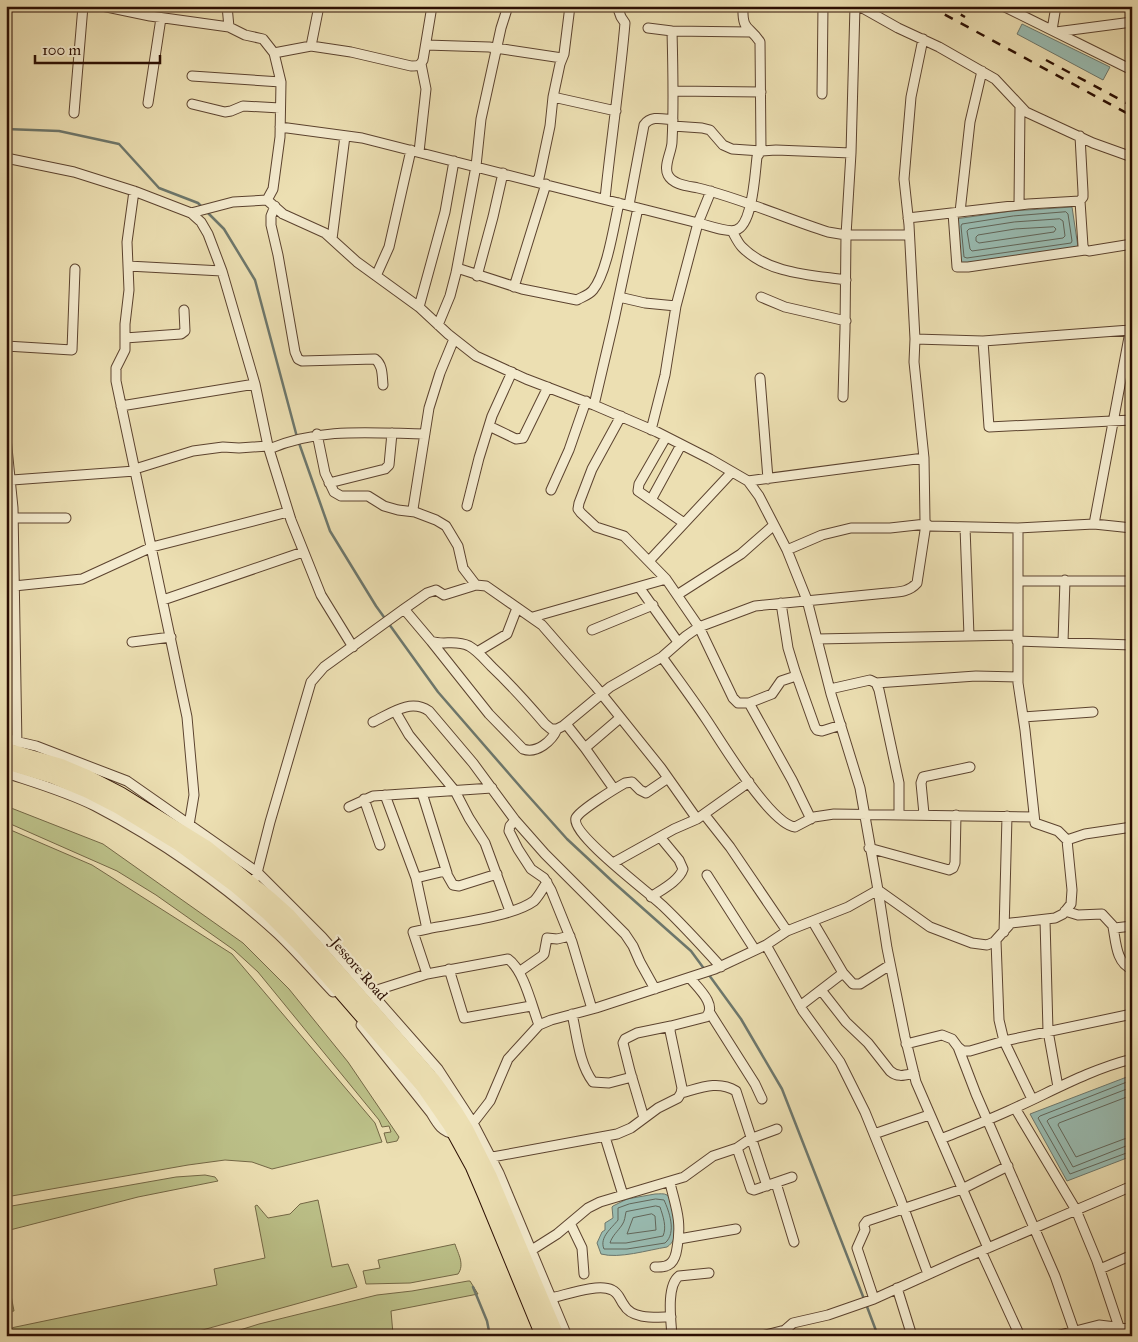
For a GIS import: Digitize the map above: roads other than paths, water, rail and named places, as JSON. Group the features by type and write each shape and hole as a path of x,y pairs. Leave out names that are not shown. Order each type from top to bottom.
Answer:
{"highway":[{"name":"Jessore Road","path":"12,752 61,766 120,794 180,838 207,848 289,916 433,1080 487,1158 527,1253 557,1336"},
{"path":"180,838 287,930 423,1086 456,1134 473,1167 543,1336"}],"street":[{"path":"74,113 83,6"},
{"path":"102,6 161,18 229,26 245,35 263,40 274,53 281,82 280,138 273,189 267,200"},
{"path":"227,6 229,26"},
{"path":"311,46 319,6"},
{"path":"376,276 389,246 415,151 426,89 421,64 432,6"},
{"path":"438,325 450,296 457,268 476,166 481,119 496,48 508,6"},
{"path":"535,182 540,178 570,6"},
{"path":"605,199 626,22 621,17 617,6"},
{"path":"280,127 362,138 698,223 732,231 738,230 743,225 752,204 757,157 761,151 760,42 742,20 743,6"},
{"path":"822,94 823,6"},
{"path":"842,397 846,321 846,235 857,6 923,39 995,79 1006,89 1020,108 1026,112 1132,157"},
{"path":"1003,6 1132,70"},
{"path":"1054,31 1056,6"},
{"path":"148,103 161,18"},
{"path":"1054,31 1132,22"},
{"path":"648,28 672,31 750,32"},
{"path":"672,31 673,123 672,146 666,169 671,179 680,184 711,191 752,204 813,227 846,235 909,236"},
{"path":"431,641 436,644 460,643 477,652 512,685 545,724 551,729 557,729 566,724 600,694 662,657 678,642 700,627 755,606 907,591 913,588 917,583 926,524 924,458 914,362 915,339 904,179 912,98 923,39"},
{"path":"426,45 496,48 562,58"},
{"path":"274,53 311,46 351,52 411,66 421,64"},
{"path":"982,71 970,122 957,213 955,261 957,267 1132,244"},
{"path":"192,76 281,82"},
{"path":"674,91 761,92"},
{"path":"553,97 616,111"},
{"path":"192,104 225,112 243,106 280,108"},
{"path":"1020,108 1020,205"},
{"path":"551,490 590,403 619,297 644,125 648,120 652,118 710,130 723,145 732,148 761,151 851,153"},
{"path":"332,239 345,136"},
{"path":"1080,136 1083,192 1083,197 1080,200 1083,246 1085,250"},
{"path":"6,158 74,172 134,191 191,213 201,222 208,234 222,271 255,384 269,447 288,512 321,595 353,647"},
{"path":"419,308 445,212 454,161"},
{"path":"477,276 503,173"},
{"path":"514,286 546,184"},
{"path":"134,191 127,242 129,290 124,324 125,350 116,368 116,382 171,637 188,726 194,795 180,838"},
{"path":"651,430 665,376 676,306 698,223 711,191"},
{"path":"191,213 233,202 267,200 284,214 325,233 357,262 419,308 476,356 621,416 681,444 748,481 787,550 807,600 830,689 860,788 890,965 906,1044 914,1073 929,1115 962,1189 1020,1336"},
{"path":"908,218 1080,200"},
{"path":"457,268 477,276 514,286 576,300 591,292 596,286 603,268 619,203"},
{"path":"275,206 271,216 271,225 295,352 298,359 302,361 375,359 380,362 382,367 383,385"},
{"path":"732,231 741,246 765,263 792,272 846,280"},
{"path":"128,266 222,271"},
{"path":"6,346 72,350 75,269"},
{"path":"619,297 645,303 676,306"},
{"path":"761,297 785,307 846,321"},
{"path":"125,338 182,334 186,331 184,310"},
{"path":"915,339 983,341 1131,326 1094,524"},
{"path":"414,512 430,408 440,373 454,338"},
{"path":"983,341 989,427 1132,420"},
{"path":"467,506 489,426 512,372"},
{"path":"760,378 768,479"},
{"path":"121,406 255,384"},
{"path":"489,426 516,439 523,438 548,387"},
{"path":"621,416 592,470 578,509 596,527 624,536 666,579 700,627 733,698 738,703 749,703 772,694 781,681 796,676"},
{"path":"329,483 385,468 389,465 392,433"},
{"path":"12,480 135,470 193,451 223,446 239,448 269,447 317,434 425,434"},
{"path":"317,434 325,473 334,492 341,496 368,496 384,506 414,512 446,526 458,546 463,568 476,585"},
{"path":"666,437 638,491 684,523"},
{"path":"6,438 12,480 13,518 11,589 12,752"},
{"path":"650,500 681,444"},
{"path":"748,481 924,458"},
{"path":"649,561 732,472"},
{"path":"11,589 82,579 152,547 288,512"},
{"path":"13,518 66,518"},
{"path":"787,550 822,535 851,528 890,528 926,524 1018,528 1094,524 1132,528"},
{"path":"677,595 741,554 774,525"},
{"path":"965,527 968,636"},
{"path":"878,890 930,927 972,943 987,945 996,941 1011,923 1055,918 1071,904 1072,890 1067,840 1058,831 1035,823 1034,817 1018,677 1018,528"},
{"path":"163,600 303,552"},
{"path":"533,617 666,579"},
{"path":"1063,642 1065,580"},
{"path":"1018,581 1132,580"},
{"path":"255,887 270,822 311,682 324,667 432,590 436,590 444,595 476,585 486,586 533,617 548,632 668,778 730,847 787,931"},
{"path":"639,587 678,642"},
{"path":"781,603 788,648 796,676 817,730 822,731 841,725"},
{"path":"592,630 653,605"},
{"path":"477,652 507,634 517,608"},
{"path":"404,609 489,714 523,748 527,750 537,748 546,743 557,729"},
{"path":"816,639 968,636 1132,644"},
{"path":"132,642 171,637"},
{"path":"662,657 748,782 770,810 790,826 795,827 821,815 924,814 1034,817"},
{"path":"830,689 870,680 876,683 966,676 1018,677"},
{"path":"876,683 896,761 899,783 899,815"},
{"path":"749,703 811,818"},
{"path":"373,722 404,707 414,706 429,711 473,763 544,854 625,934 634,946 640,962 656,989"},
{"path":"395,711 409,735 455,791 485,843 510,911"},
{"path":"1023,717 1093,712"},
{"path":"585,748 620,718"},
{"path":"566,724 614,789"},
{"path":"6,739 12,752"},
{"path":"924,814 921,783 923,777 970,767"},
{"path":"6,773 94,806 145,834 180,838 257,872 322,937 438,1069 473,1123 487,1158 605,1137 631,1128 658,1108 678,1098 681,1093 670,1026"},
{"path":"668,778 646,792 643,792 630,781 614,789 583,811 576,818 576,823 580,830 613,863 688,930 718,968"},
{"path":"613,863 701,816 748,782"},
{"path":"349,807 373,796 492,788"},
{"path":"422,793 447,873 456,886 497,874"},
{"path":"385,795 416,878 427,929"},
{"path":"364,799 380,845"},
{"path":"869,848 949,870 953,868 955,863 956,815"},
{"path":"1004,932 1007,816"},
{"path":"516,820 509,828 518,849 531,869 547,882 570,936 592,1009"},
{"path":"1067,840 1085,834 1132,827"},
{"path":"651,897 678,878 682,874 683,869 679,860 660,837"},
{"path":"416,878 440,871 447,873"},
{"path":"707,875 755,950"},
{"path":"427,974 413,932 496,916 510,911 535,900 547,882"},
{"path":"473,1123 490,1101 508,1059 539,1026 551,1020 592,1009 718,968 766,945 787,931 848,907 878,890"},
{"path":"1065,911 1078,916 1102,914 1105,916 1113,927 1122,963 1132,969"},
{"path":"1045,920 1048,1031 1058,1087"},
{"path":"813,922 844,973 853,984 856,985 890,965"},
{"path":"1113,927 1132,926"},
{"path":"519,972 542,956 547,938 558,939 570,936"},
{"path":"996,941 998,1002 1004,1040 1032,1099"},
{"path":"766,945 800,1006 840,1062 874,1134 928,1274"},
{"path":"371,992 427,974 508,959 519,972 539,1026"},
{"path":"449,969 464,1018 531,1006"},
{"path":"800,1006 844,973"},
{"path":"694,977 709,1003 710,1013 755,1084 762,1099"},
{"path":"821,990 846,1022 868,1043 890,1072 900,1076 914,1073"},
{"path":"644,1118 623,1043 624,1039 637,1033 670,1026 706,1016 710,1013"},
{"path":"572,1014 584,1064 593,1082 609,1083 632,1077"},
{"path":"958,1048 963,1051 970,1051 1004,1040 1132,1014"},
{"path":"906,1044 942,1035 952,1039 958,1048 1055,1276 1075,1333"},
{"path":"941,1139 988,1120 1110,1064 1132,1059"},
{"path":"681,1093 714,1084 734,1089 738,1095 794,1242"},
{"path":"1015,1108 1076,1210 1100,1269 1119,1327"},
{"path":"874,1134 929,1115"},
{"path":"567,1336 551,1298 527,1253 557,1234 588,1208 623,1195 684,1177 713,1156 737,1148 753,1138 777,1130"},
{"path":"605,1137 623,1195"},
{"path":"737,1148 751,1189 754,1190 792,1178"},
{"path":"874,1299 857,1248 867,1221 962,1189 1008,1166"},
{"path":"655,1267 672,1264 679,1239 680,1226 670,1182"},
{"path":"762,1336 787,1333 793,1323 828,1315 874,1299 1076,1210 1131,1189"},
{"path":"570,1223 582,1248 584,1274"},
{"path":"679,1239 736,1229"},
{"path":"1100,1269 1132,1255"},
{"path":"672,1336 672,1288 675,1279 684,1275 709,1273"},
{"path":"897,1288 912,1336"},
{"path":"551,1298 591,1289 610,1289 616,1291 625,1308 630,1312 647,1316 671,1317"},
{"path":"1056,1336 1075,1333 1099,1325 1132,1329"}],"water":[{"path":"1022,24 1110,67 1103,80 1017,34"},
{"path":"1072,207 1078,247 960,264 955,219 1012,211"},
{"path":"1132,1075 1132,1156 1067,1181 1030,1114"},
{"path":"655,1194 667,1195 671,1203 675,1228 674,1238 671,1243 667,1247 634,1254 601,1254 597,1243 602,1232 605,1230 605,1223 613,1218 612,1207 627,1199"}],"waterway":[{"path":"6,129 59,131 119,144 159,188 198,203 203,208"},
{"path":"207,212 224,229 255,280 297,437"},
{"path":"299,443 330,531 376,606 438,692 567,839 691,951 705,970"},
{"path":"709,975 741,1019 782,1089 864,1299"},
{"path":"473,1287 487,1321 490,1336"},
{"path":"866,1304 878,1336"}],"railway":[{"path":"929,6 1132,116"},
{"path":"945,6 965,17"},
{"path":"1046,60 1132,106"}]}
